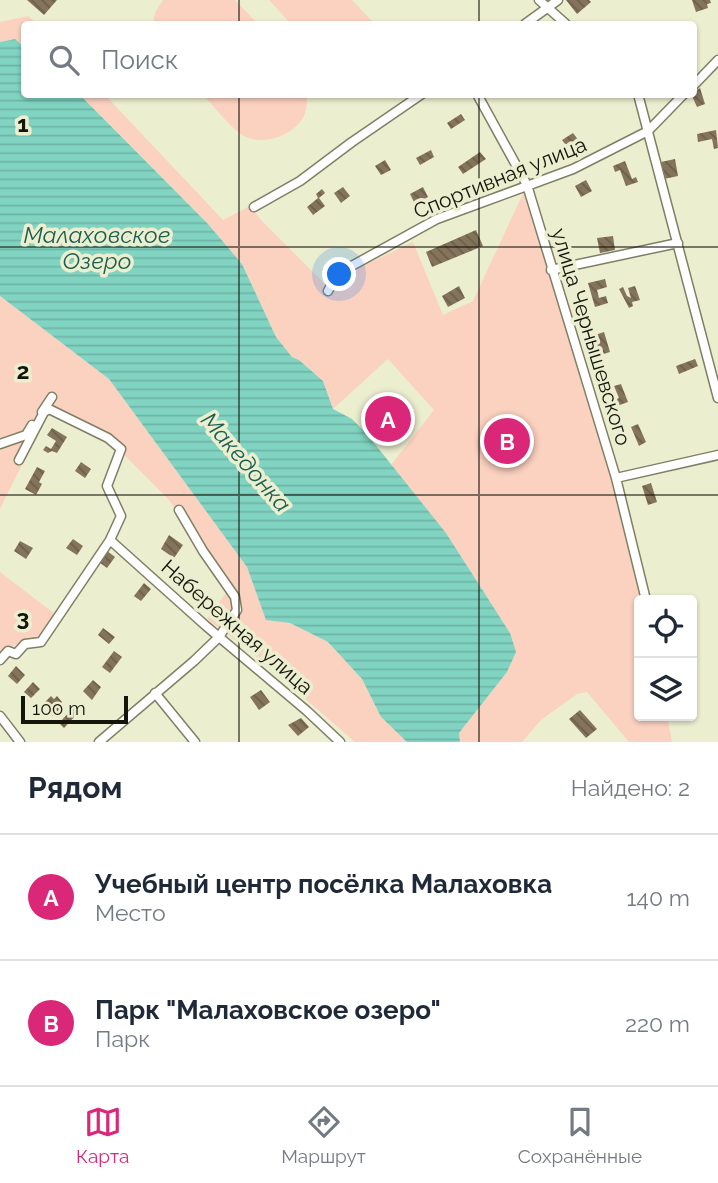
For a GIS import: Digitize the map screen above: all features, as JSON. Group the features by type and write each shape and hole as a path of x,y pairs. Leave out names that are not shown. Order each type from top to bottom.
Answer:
{"street":[{"path":"539,0 563,21"},
{"path":"529,21 558,0"},
{"path":"697,82 718,60"},
{"path":"254,207 300,181 416,98"},
{"name":"улица Чернышевского","path":"479,98 527,185 616,478 645,595"},
{"path":"639,98 718,398"},
{"name":"Спортивная улица","path":"328,291 335,278 348,268 437,219 573,169 648,131 680,98"},
{"path":"551,270 678,243"},
{"path":"0,444 26,435 52,397"},
{"path":"0,660 8,651 16,654 25,644 41,642 110,540 121,516 107,486 121,449 108,438 49,409 44,412 19,460"},
{"path":"616,478 718,456"},
{"path":"99,742 219,637 237,610 234,597 202,551 179,510"},
{"name":"Набережная улица","path":"110,540 340,742"},
{"path":"155,693 195,742"},
{"path":"0,716 20,742"}],"shaded area":[{"path":"163,0 235,0 255,21 154,21"},
{"path":"269,0 352,0 372,21 288,21"},
{"path":"28,16 34,21 21,21 21,44 15,39 0,42 0,22"},
{"path":"83,98 108,98 223,220 250,206 322,281 328,291 350,272 413,242 443,315 473,301 527,185 647,595 634,595 634,721 668,721 672,742 629,742 587,692 577,694 541,720 522,742 460,742 459,733 507,672 510,633 446,533 391,465 434,410 388,359 333,409 323,381 292,357 276,337 242,264 208,224"},
{"path":"206,98 307,98 304,116 299,123 276,138 249,138 226,120"},
{"path":"0,296 109,379 247,567 266,619 290,623 328,642 362,679 381,717 407,742 355,742 251,652 207,619 230,587 169,500 117,448 47,414 0,509"},
{"path":"0,572 55,614 40,637 3,649 0,653"}],"water":[{"name":"Малаховское Озеро","path":"15,39 21,44 21,98 83,98 208,224 242,264 276,337 292,357 323,381 333,409 352,419 366,433 446,533 510,633 516,652 507,672 459,733 460,742 407,742 381,717 362,679 328,642 290,623 266,620 247,567 109,379 0,296 0,42"}],"building":[{"path":"27,0 57,0 44,15"},
{"path":"566,0 589,0 591,2 577,14"},
{"path":"692,0 710,0 711,3 707,4 708,8 696,12"},
{"path":"700,88 705,104 697,107 693,98 697,98 697,90"},
{"path":"461,114 465,120 451,129 447,123"},
{"path":"716,130 718,148 714,149 712,139 698,142 697,134"},
{"path":"573,133 579,141 569,149 562,140"},
{"path":"431,150 434,157 420,165 416,158"},
{"path":"480,152 486,159 463,174 458,167"},
{"path":"675,159 678,176 664,179 661,162"},
{"path":"385,160 391,170 381,175 375,166"},
{"path":"625,161 632,179 636,177 638,182 626,186 620,170 615,172 613,166"},
{"path":"586,180 592,191 581,197 575,186"},
{"path":"343,187 350,196 341,203 334,193"},
{"path":"423,187 428,197 415,204 410,194"},
{"path":"322,189 325,193 319,198 325,206 313,215 307,207 318,198 316,194"},
{"path":"476,230 483,246 432,267 426,252"},
{"path":"613,236 615,250 600,253 597,238"},
{"path":"605,279 607,287 597,290 599,298 606,296 608,303 595,307 588,283"},
{"path":"459,286 465,298 448,307 442,296"},
{"path":"635,286 640,300 632,302 633,306 629,308 619,289 623,287 631,298 628,288"},
{"path":"604,332 610,352 600,355 595,335"},
{"path":"695,359 698,366 679,374 676,366"},
{"path":"621,384 628,402 617,406 614,400 619,398 614,386"},
{"path":"380,403 402,429 395,435 373,409"},
{"path":"638,424 646,442 639,446 631,427"},
{"path":"52,428 67,437 57,453 43,450 46,446 51,449 56,441 47,435"},
{"path":"81,462 91,469 85,478 75,471"},
{"path":"37,467 45,471 36,495 25,489"},
{"path":"651,483 657,502 648,505 642,486"},
{"path":"169,535 183,545 174,558 161,549"},
{"path":"73,539 83,546 77,555 66,548"},
{"path":"20,541 33,548 26,559 14,551"},
{"path":"107,551 115,557 107,568 99,562"},
{"path":"144,583 151,589 141,601 134,596"},
{"path":"103,628 115,637 109,644 98,635"},
{"path":"114,651 122,657 110,673 102,667"},
{"path":"16,666 25,675 17,684 8,676"},
{"path":"93,680 101,687 92,700 83,691"},
{"path":"33,682 40,689 31,698 24,692"},
{"path":"261,690 270,702 259,710 250,697"},
{"path":"51,696 54,699 57,696 62,702 62,707 53,716 48,712 51,708 45,702"},
{"path":"74,707 79,712 64,728 59,723"},
{"path":"580,710 597,729 586,738 569,719"},
{"path":"301,718 309,727 298,736 288,725"}],"place":[{"name":"Учебный центр посёлка Малаховка","path":"388,419"},
{"name":"Парк \"Малаховское озеро\"","path":"507,441"}],"water label":[{"name":"Македонка","path":"246,462"}]}
